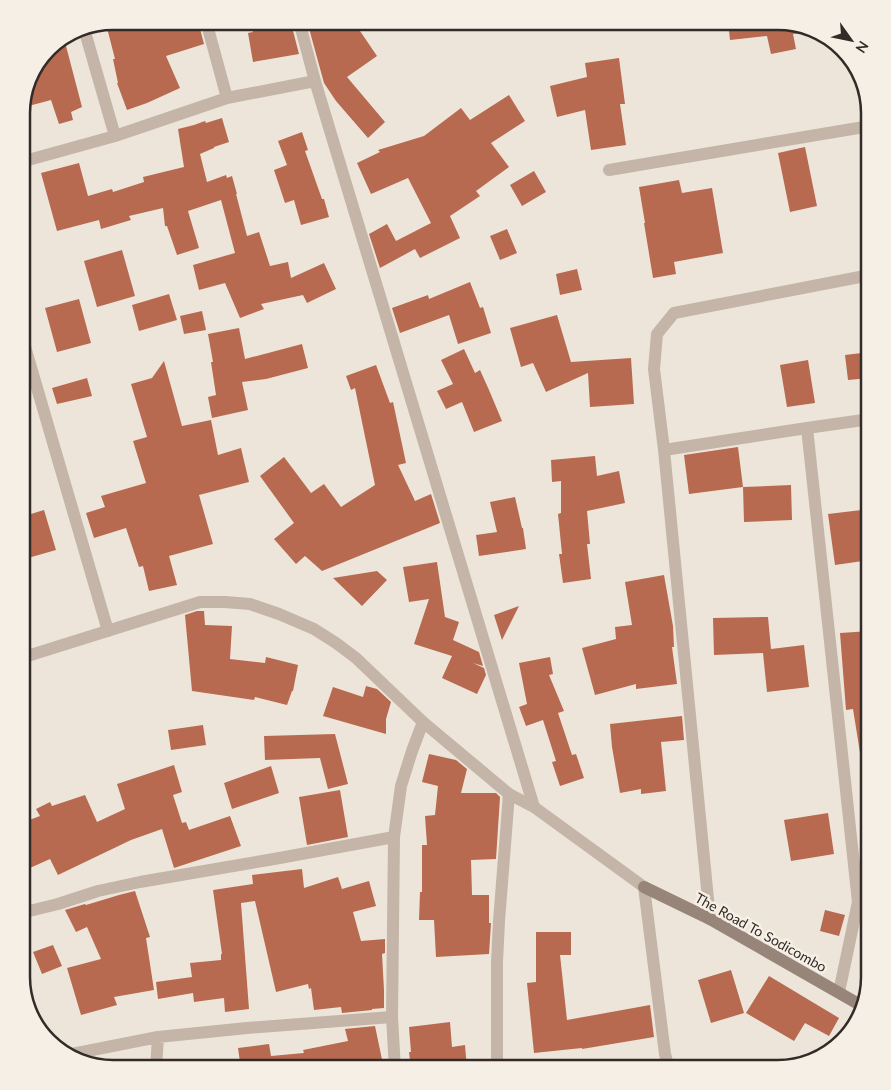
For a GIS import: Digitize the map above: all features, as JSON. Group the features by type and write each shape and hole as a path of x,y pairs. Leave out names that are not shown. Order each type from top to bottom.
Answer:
{"main road":[{"name":"The Road To Sodicombo","path":"644,887 710,919 857,1003"}],"street":[{"path":"208,30 227,98"},
{"path":"301,30 315,81 534,807"},
{"path":"87,35 115,136"},
{"path":"30,160 115,136 227,98 315,81"},
{"path":"609,170 861,128"},
{"path":"710,919 664,450 654,368 657,334 674,314 861,277"},
{"path":"30,364 108,631"},
{"path":"664,450 861,420"},
{"path":"806,428 858,902 839,992"},
{"path":"30,655 200,602 250,604 314,629 356,658 423,722 509,794 534,807 644,887 667,1060"},
{"path":"394,1060 392,1017 394,837 402,786 423,722"},
{"path":"497,1060 497,962 509,794"},
{"path":"30,911 98,891 140,882 394,837"},
{"path":"79,1053 158,1037 392,1017"},
{"path":"157,1060 158,1037"}],"building":[{"path":"200,30 204,44 166,56 180,88 127,110 117,83 113,59 115,59 108,31"},
{"path":"252,30 293,30 299,54 253,62 248,33 253,32"},
{"path":"309,30 362,30 360,31 377,56 347,77 385,122 368,138 336,101 324,83"},
{"path":"729,30 783,30 800,33 793,34 796,49 771,54 767,36 730,40"},
{"path":"66,46 82,107 71,112 73,120 59,124 51,100 30,105 36,81 44,67 54,54"},
{"path":"619,58 625,104 620,104 626,145 591,150 585,110 557,117 550,86 587,77 585,63"},
{"path":"509,95 525,121 491,143 509,167 476,191 480,196 450,216 460,238 420,258 415,249 380,268 369,234 387,224 396,241 431,223 408,178 371,194 357,163 380,152 378,150 424,136 461,108 470,120"},
{"path":"222,118 229,142 200,154 207,182 226,175 227,178 232,176 247,236 259,232 270,266 288,262 291,278 324,263 336,289 307,303 303,295 261,304 264,309 240,318 225,283 199,290 193,265 235,253 221,200 188,211 199,248 177,255 167,226 165,226 163,208 129,216 131,220 101,229 99,220 57,231 41,173 79,163 88,196 112,189 113,192 144,182 143,177 184,167 178,129"},
{"path":"302,132 308,150 305,151 329,217 301,225 294,200 285,203 274,170 287,165 278,141"},
{"path":"805,147 817,206 790,212 778,153"},
{"path":"534,171 546,192 522,206 510,185"},
{"path":"679,180 682,193 712,188 723,253 674,262 676,274 653,278 639,187"},
{"path":"507,229 517,253 500,260 490,236"},
{"path":"122,250 135,296 97,307 84,261"},
{"path":"577,269 582,290 560,295 556,274"},
{"path":"470,282 480,308 483,307 491,333 458,344 449,315 400,333 392,308 428,295 429,299"},
{"path":"169,294 177,320 139,331 132,305"},
{"path":"79,299 91,343 57,352 45,308"},
{"path":"202,311 206,330 184,334 180,316"},
{"path":"557,315 571,362 631,358 634,404 590,407 588,373 546,392 533,363 521,367 510,328"},
{"path":"239,328 245,359 302,344 308,368 266,379 242,382 248,410 212,418 208,397 216,395 208,334"},
{"path":"464,349 475,373 480,370 502,421 474,432 462,402 446,409 437,391 453,384 441,360"},
{"path":"861,353 861,379 848,380 845,355"},
{"path":"808,360 815,403 787,407 780,365"},
{"path":"164,361 182,426 211,420 218,455 241,448 249,482 199,495 213,544 169,556 177,585 149,591 143,566 139,567 126,528 94,538 86,513 105,507 101,496 146,483 133,441 147,437 131,384 152,378"},
{"path":"376,365 390,403 393,402 406,463 398,465 415,501 431,494 440,523 322,571 305,556 296,564 274,539 294,523 260,476 284,457 311,493 324,484 341,507 375,485 355,388 351,390 346,376"},
{"path":"87,378 92,396 57,404 52,388"},
{"path":"738,447 743,487 689,494 684,455"},
{"path":"595,456 597,476 619,471 625,503 587,511 590,544 587,544 591,579 563,583 559,554 562,554 558,514 561,513 561,481 552,482 551,460"},
{"path":"791,485 792,520 744,522 743,487"},
{"path":"515,497 526,549 479,556 476,535 497,532 490,502"},
{"path":"44,510 56,550 30,557 30,514"},
{"path":"861,510 861,561 835,565 828,514"},
{"path":"437,562 445,617 459,622 453,640 479,652 483,666 473,663 484,668 486,675 477,694 442,678 452,656 414,644 429,599 409,602 403,567"},
{"path":"377,571 387,580 362,606 333,578"},
{"path":"664,575 673,626 674,647 672,647 677,684 636,689 636,684 595,695 582,648 616,639 615,627 632,625 625,582"},
{"path":"519,606 502,640 494,615"},
{"path":"204,611 205,625 232,626 230,659 265,663 266,657 298,665 293,691 287,705 255,697 254,700 192,691 185,615"},
{"path":"768,617 771,649 804,645 809,687 767,692 763,653 714,655 713,618"},
{"path":"861,632 861,759 853,709 846,710 840,633"},
{"path":"550,657 553,674 549,675 564,711 558,713 572,755 576,754 584,778 560,786 552,762 556,761 543,720 526,726 519,707 527,704 519,663"},
{"path":"366,686 377,689 391,702 386,719 386,734 323,716 333,687 363,697"},
{"path":"682,716 684,740 661,742 666,791 641,794 641,789 620,793 610,724"},
{"path":"203,725 206,745 171,750 168,730"},
{"path":"335,734 348,784 328,789 320,758 265,760 264,736"},
{"path":"429,754 456,760 467,769 461,793 496,793 500,797 496,859 471,860 472,895 489,895 489,923 491,923 489,954 436,957 434,920 419,920 420,892 422,892 422,845 427,845 425,816 435,815 438,786 422,782"},
{"path":"174,765 182,792 173,795 182,823 186,822 189,830 230,816 241,846 174,868 162,829 131,840 58,875 50,859 30,868 30,820 40,816 36,809 50,802 52,806 85,795 97,822 125,809 117,784"},
{"path":"271,766 279,793 232,809 224,783"},
{"path":"340,790 348,837 307,845 299,797"},
{"path":"828,813 834,854 791,861 784,820"},
{"path":"302,869 304,888 338,877 342,889 369,881 376,906 353,912 361,941 385,939 385,953 382,954 384,1008 342,1013 341,1007 314,1010 311,988 309,989 308,984 276,992 255,901 241,903 249,1009 225,1012 224,998 194,1002 193,993 158,999 156,982 192,977 190,963 221,960 222,954 213,890 253,884 252,875"},
{"path":"135,891 150,937 146,938 154,990 114,997 117,1005 81,1015 67,968 101,959 87,927 76,932 65,910"},
{"path":"825,910 845,915 839,936 820,931"},
{"path":"536,932 571,932 571,955 560,955 567,1020 650,1005 654,1037 582,1049 534,1053 527,983 536,982"},
{"path":"53,945 62,966 42,974 33,952"},
{"path":"731,970 744,1013 711,1023 698,980"},
{"path":"769,976 839,1018 829,1036 805,1023 794,1041 746,1013"},
{"path":"450,1022 452,1047 465,1045 466,1060 410,1060 409,1027"},
{"path":"375,1026 382,1060 240,1060 238,1048 269,1044 271,1056 304,1053 303,1050 348,1041 345,1029"}]}
